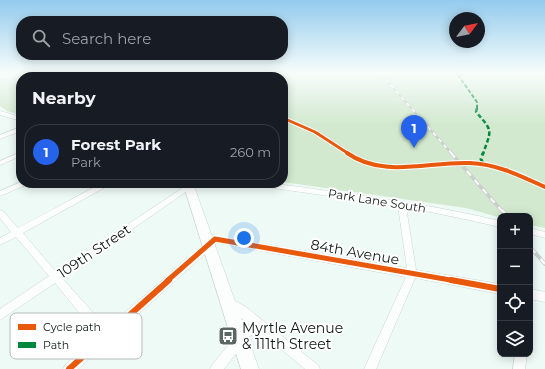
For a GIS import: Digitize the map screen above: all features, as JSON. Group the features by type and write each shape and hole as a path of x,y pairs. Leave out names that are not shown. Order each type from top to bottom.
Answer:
{"main road":[{"path":"190,188 250,369"}],"street":[{"path":"1,114 16,118"},
{"path":"288,120 318,133 356,158 372,165 391,167 475,163 507,170 545,187"},
{"path":"0,137 16,131"},
{"path":"0,163 16,156"},
{"path":"0,194 16,187"},
{"path":"0,242 99,188"},
{"name":"109th Street","path":"0,315 185,188"},
{"name":"Park Lane South","path":"287,188 402,205 497,223"},
{"path":"370,369 412,274 402,205"},
{"path":"0,212 87,313"},
{"path":"533,232 545,235"},
{"name":"84th Avenue","path":"208,246 215,238 497,288"},
{"path":"132,313 208,246"},
{"path":"533,295 545,297"},
{"path":"228,302 242,311 314,369"},
{"path":"216,369 247,331 254,329 270,333"},
{"path":"519,369 521,357"},
{"path":"69,369 80,359"}],"green space":[{"path":"0,90 16,90 16,114 7,111 0,106"},
{"path":"288,90 545,90 545,228 533,226 533,213 497,213 497,217 466,208 288,183"}],"railway":[{"path":"395,90 452,154"},
{"path":"451,153 502,211"},
{"path":"532,249 545,264"}],"marked path":[{"path":"469,90 477,102 478,107 476,112 489,126 490,134 481,159 483,164"}],"cycle path":[{"path":"288,120 306,127 326,138 359,161 366,164 387,167 456,163 491,165 507,170 545,187"},
{"path":"132,313 215,239 497,288"},
{"path":"69,369 80,359"}],"place":[{"name":"Forest Park","path":"414,148"},
{"name":"Myrtle Avenue & 111th Street","path":"228,336"}]}
